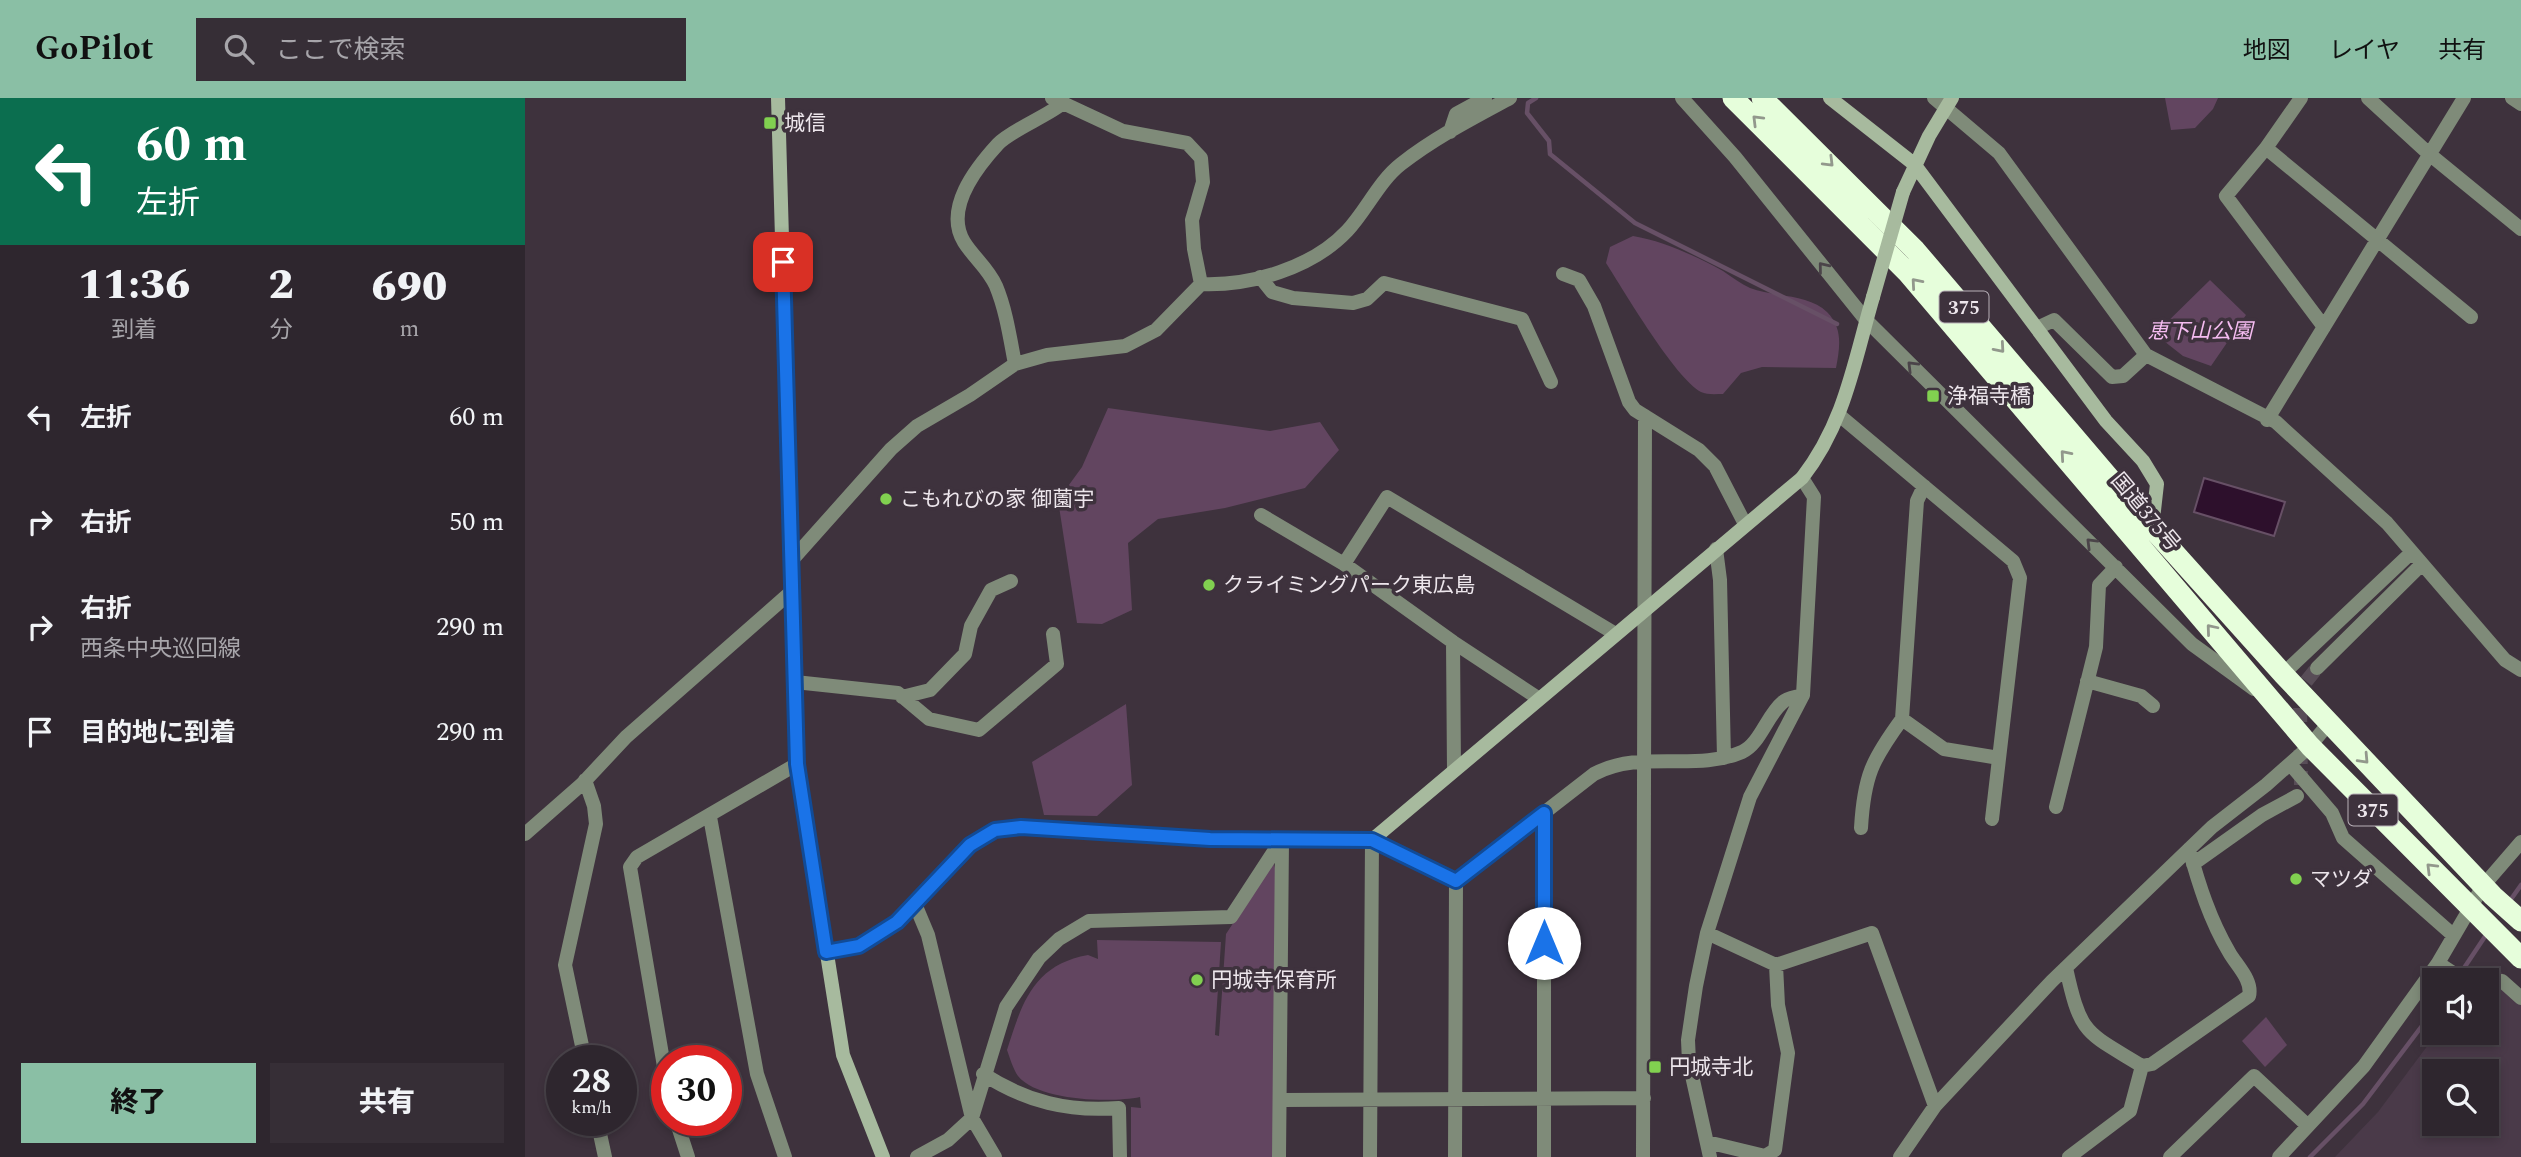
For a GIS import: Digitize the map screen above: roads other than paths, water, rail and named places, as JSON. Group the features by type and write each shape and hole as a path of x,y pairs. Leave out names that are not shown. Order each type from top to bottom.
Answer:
{"highway":[{"name":"国道375号","path":"1733,98 1907,272 2310,746 2521,958"},
{"name":"国道375号","path":"1762,98 1915,250 2152,528 2283,674 2488,891 2519,920"}],"street":[{"path":"778,98 797,764 843,1055 883,1157"},
{"path":"1450,132 1456,114 1485,98"},
{"path":"791,561 916,426 970,395 1015,364 1047,355 1125,346 1156,330 1201,284 1231,285 1318,257 1347,231 1398,166 1510,98"},
{"path":"1682,98 1735,158 1866,320 2192,644 2271,700"},
{"path":"1829,98 1914,164 2157,484 2152,528"},
{"path":"1934,98 1949,102 1999,153 2145,355 2267,420 2276,422 2387,523 2505,660 2521,670"},
{"path":"2301,98 2266,148 2227,196 2324,327"},
{"path":"2368,98 2428,153 2521,229"},
{"path":"2267,420 2307,350 2324,327 2464,98"},
{"path":"2512,98 2521,104"},
{"path":"1015,364 996,286 983,264 964,242 955,220 959,200 1000,142 1044,118 1057,101 1123,131 1187,143 1201,158 1203,182 1192,220 1201,284"},
{"path":"1370,1157 1372,840 1802,478 1824,450 1839,415 1903,192 1914,164 1949,102"},
{"path":"2266,148 2471,317"},
{"path":"1563,274 1579,280 1594,306 1629,402 1644,416 1699,450 1715,466 1745,524"},
{"path":"1259,276 1272,292 1293,298 1353,303 1367,299 1384,283 1522,319 1551,382"},
{"path":"2037,328 2054,320 2112,377 2123,376 2145,355"},
{"path":"1839,415 2013,561 2020,578 1992,819"},
{"path":"1643,1157 1644,416"},
{"path":"1710,1157 1689,1062 1688,1040 1707,933 1750,797 1803,695 1814,496 1802,478"},
{"path":"1861,828 1865,780 1879,751 1902,719 1917,500 1924,486"},
{"path":"1344,564 1387,497 1614,634"},
{"path":"1261,515 1344,564 1453,642 1538,698"},
{"path":"1716,549 1720,580 1724,758"},
{"path":"2283,674 2412,552"},
{"path":"2317,668 2422,564"},
{"path":"2056,807 2096,647 2099,586 2116,567"},
{"path":"902,697 930,690 965,654 971,626 991,590 1011,581"},
{"path":"525,834 585,780 626,737 791,592"},
{"path":"795,682 898,693 929,719 979,730 1057,664 1053,634"},
{"path":"1453,642 1454,770"},
{"path":"2087,681 2141,696 2154,705"},
{"path":"1456,881 1594,774 1611,765 1644,760 1724,758 1745,751 1783,701 1803,695"},
{"path":"1902,719 1944,749 1999,758"},
{"path":"1900,1157 1935,1106 2066,968 2189,849 2310,746 2329,723"},
{"path":"660,1045 630,867 637,857 710,817 797,764"},
{"path":"2290,764 2332,813 2343,838 2453,935"},
{"path":"582,1045 565,965 596,824 594,806 585,780"},
{"path":"2193,864 2262,814 2297,796"},
{"path":"1544,813 1544,1157"},
{"path":"710,817 757,1073 785,1157"},
{"path":"826,952 859,946 897,922 970,845 995,830 1021,827 1210,839 1372,840 1456,881"},
{"path":"917,1157 948,1140 972,1118 983,1074 1006,1007 1039,958 1059,939 1089,921 1231,916 1282,839"},
{"path":"1279,1157 1282,1100 1282,839"},
{"path":"2279,1157 2364,1066 2443,966 2453,935 2474,913 2521,842"},
{"path":"2066,968 2081,1023 2090,1034 2142,1066 2152,1064 2185,1043 2249,996 2251,989 2228,952 2201,892 2189,849"},
{"path":"1455,1157 1456,881"},
{"path":"915,904 928,934 972,1118 995,1157"},
{"path":"1707,933 1776,965 1872,933 1935,1106"},
{"path":"1707,1142 1765,1156 1775,1150 1788,1053 1778,1005 1776,965"},
{"path":"2499,981 2521,998"},
{"path":"2069,1157 2130,1111 2142,1066"},
{"path":"983,1074 1034,1101 1086,1111 1119,1108 1120,1157"},
{"path":"2170,1157 2255,1076 2308,1126"},
{"path":"1282,1100 1644,1098"},
{"path":"600,1136 604,1157"},
{"path":"681,1136 688,1157"}],"waterway":[{"path":"1536,98 1528,103 1527,113 1549,141 1550,154 1635,223 1837,324"},
{"path":"2509,902 2521,885"},
{"path":"2464,968 2488,932"},
{"path":"2310,1157 2363,1104 2422,1026"}],"tunnel":[{"path":"2301,785 2300,699 2304,684 2317,668"}],"place":[{"name":"城信","path":"770,123"},
{"name":"浄福寺橋","path":"1933,396"},
{"name":"こもれびの家 御薗宇","path":"886,499"},
{"name":"クライミングパーク東広島","path":"1209,585"},
{"name":"マツダ","path":"2296,879"},
{"name":"円城寺保育所","path":"1197,980"},
{"name":"円城寺北","path":"1655,1067"}],"park label":[{"name":"恵下山公園","path":"2200,331"}]}
